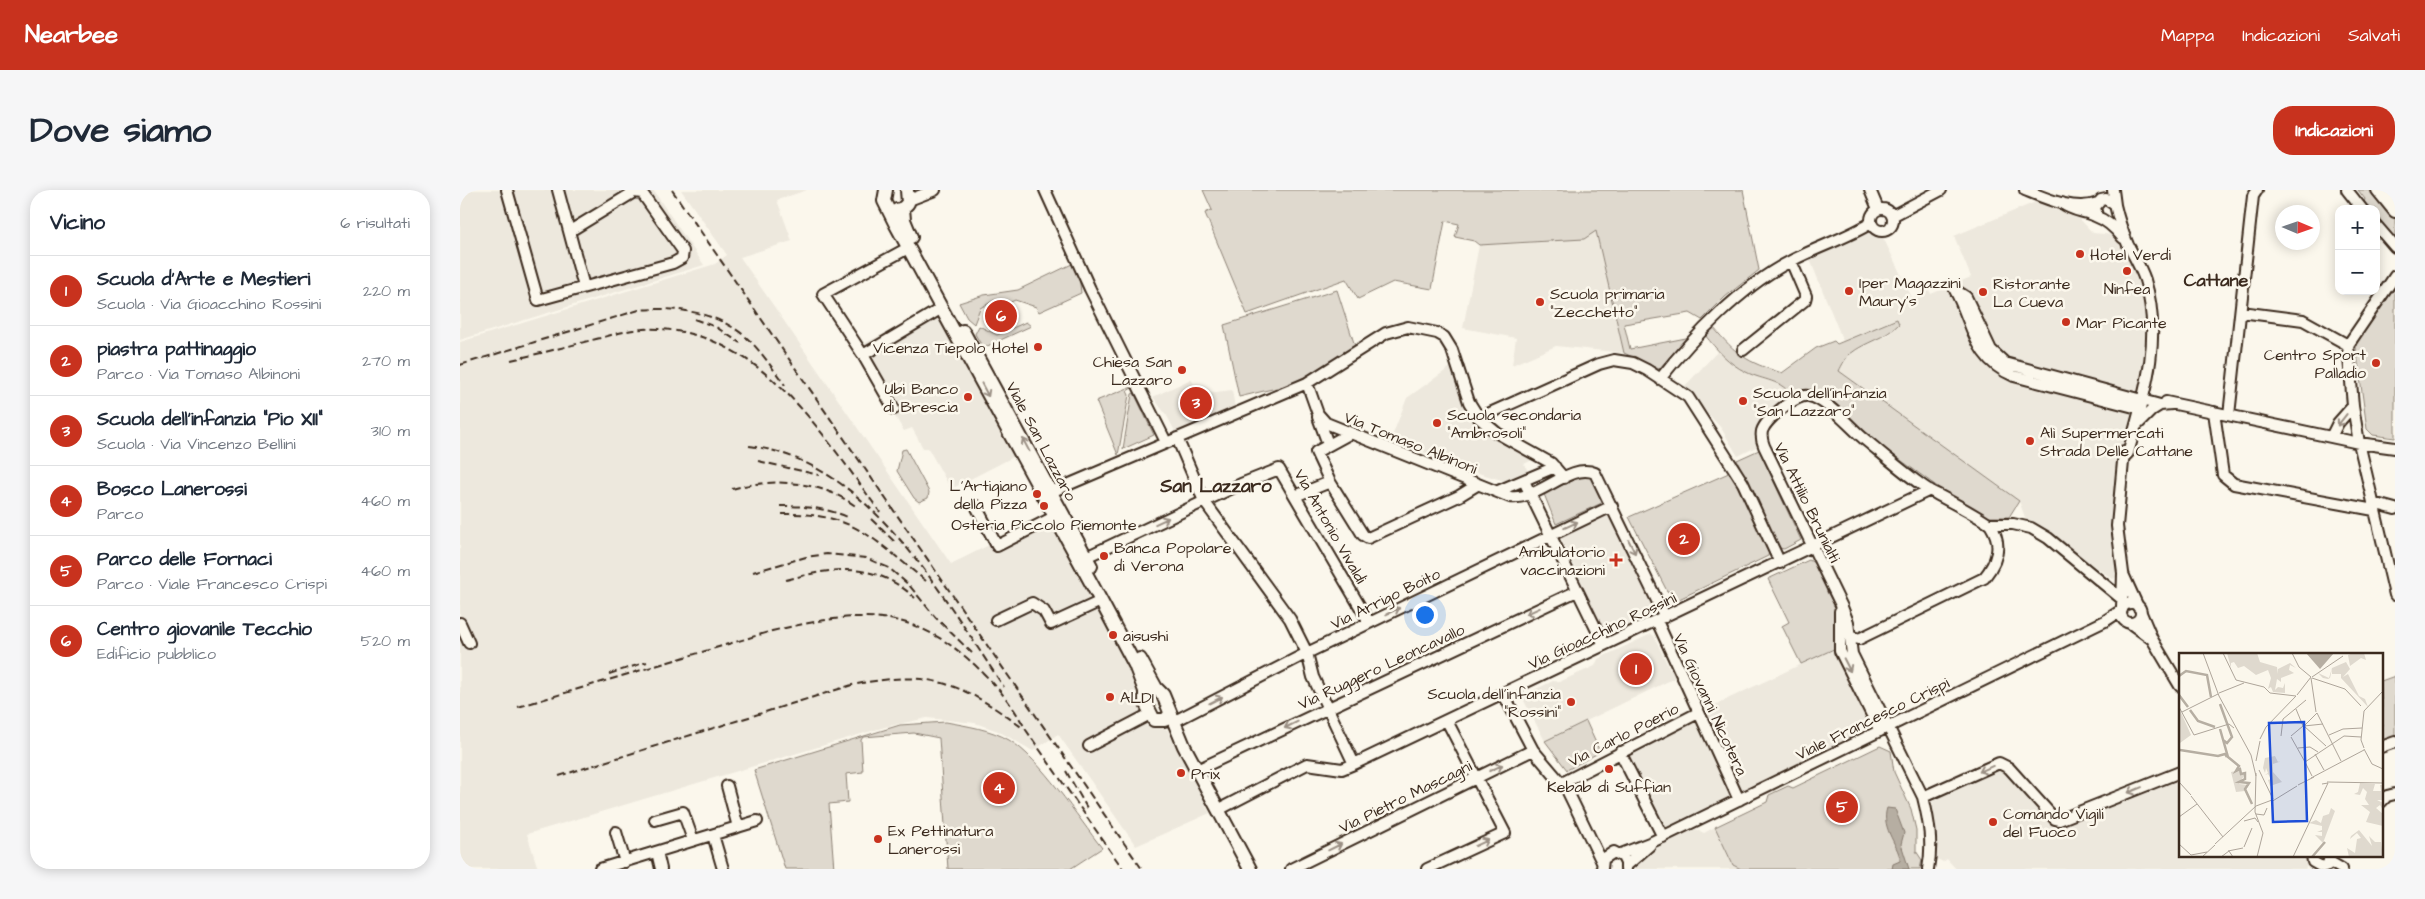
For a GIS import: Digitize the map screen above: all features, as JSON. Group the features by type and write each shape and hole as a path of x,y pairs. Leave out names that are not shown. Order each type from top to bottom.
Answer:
{"main road":[{"path":"2378,190 2395,211"},
{"path":"2390,190 2395,196"},
{"name":"Viale San Lazzaro","path":"884,191 884,201 908,248 1135,665 1150,690 1163,695 1169,707 1157,716"},
{"path":"889,208 896,210 907,199"},
{"name":"Viale San Lazzaro","path":"907,199 904,220 914,243 1086,557 1150,690 1145,702 1181,740 1250,869"}],"street":[{"path":"507,190 538,300 673,263 682,258 683,251 642,193 634,192 570,231"},
{"path":"558,190 584,286"},
{"path":"907,199 935,190"},
{"path":"1045,190 1090,289 1166,442"},
{"path":"1870,190 1878,209"},
{"path":"1892,216 1941,190"},
{"path":"2025,190 2100,218 2116,230 2127,242"},
{"path":"2100,218 2096,207 2105,190"},
{"path":"2114,190 2116,208 2127,242 2144,278 2152,310 2154,333 2146,384 2138,401 2135,428 2124,457"},
{"path":"2230,416 2254,196 2257,190"},
{"path":"2347,190 2359,205"},
{"path":"2062,203 2085,207 2106,199 2116,208"},
{"path":"2100,218 2115,216 2116,208"},
{"path":"1878,209 1886,210 1892,216"},
{"path":"1878,209 1871,216 1872,223 1876,229 1884,230 1890,226 1892,216"},
{"path":"1660,379 1700,335 1746,291 1791,261 1872,223"},
{"path":"2380,230 2395,248"},
{"path":"894,408 863,355 823,294 908,248"},
{"path":"1743,350 1805,300 1806,296 1791,261"},
{"path":"2395,276 2348,344 2353,406 2359,443 2392,573 2395,595"},
{"path":"2138,401 2005,363 1991,350 1966,297 1955,290 1982,352 1996,367 2014,376 2138,401 2160,405 2172,404"},
{"path":"863,355 942,308"},
{"path":"2241,312 2304,320 2348,344"},
{"path":"1051,492 1308,382 1390,331 1399,328 1419,328 1437,333 1449,343 1469,402 1479,418 1497,433 1555,467 1564,478"},
{"path":"2150,358 2124,457 2117,526 2123,576 2122,617 2152,639"},
{"path":"1479,418 1599,364 1614,360 1633,363 1688,397 1708,425 1743,483 1780,563"},
{"name":"Via Tomaso Albinoni","path":"1308,382 1328,444"},
{"path":"2146,384 2150,394 2172,404 2359,443 2395,448"},
{"name":"Via Attilio Brunialti","path":"1884,729 1852,654 1840,604 1764,446 1762,431 1772,418 1796,398 1804,395 1819,399 1864,438 1930,490"},
{"path":"2135,428 2143,418 2160,405"},
{"path":"2331,437 2338,423 2353,406"},
{"path":"2214,412 2223,476 2234,484 2395,509"},
{"name":"Via Tomaso Albinoni","path":"1318,414 1326,423 1349,434 1477,485 1498,490 1504,495 1518,498 1530,495 1582,470 1595,473 1612,506 1661,619"},
{"path":"1349,434 1316,452 1330,482 1363,535 1368,538 1459,496 1477,485"},
{"path":"1177,438 1204,501 1290,619 1308,652 1313,677 1354,764"},
{"path":"1498,490 1555,467"},
{"name":"Via Antonio Vivaldi","path":"1204,501 1276,469 1281,471 1370,622"},
{"path":"1524,481 1604,646"},
{"path":"1296,496 1330,482"},
{"path":"1930,490 1990,524 2013,524 2031,528 2048,538 2103,582 2122,606"},
{"name":"Via Gioacchino Rossini","path":"1218,810 1307,764 1342,769 1354,764 1930,490"},
{"path":"1086,557 1204,501"},
{"name":"Viale San Lazzaro","path":"976,506 996,546 1054,516"},
{"name":"Via Arrigo Boito","path":"1157,716 1308,652 1612,506"},
{"path":"1849,636 1859,638 1984,578 1993,567 1998,552 1997,542 1990,524"},
{"path":"2103,582 2112,584 2123,576"},
{"path":"2123,576 2152,639 2179,684"},
{"name":"Via Ruggero Leoncavallo","path":"1197,770 1327,707 1577,591"},
{"path":"996,620 1032,603 1044,611 1050,624 1101,601"},
{"path":"2122,606 2131,604 2140,610"},
{"name":"Viale Francesco Crispi","path":"1600,866 1605,856 1652,842 1739,800 2106,621 2122,606"},
{"path":"2128,623 2137,621 2140,610"},
{"name":"Via Giovanni Nicotera","path":"1661,619 1698,713 1739,800"},
{"name":"Viale Francesco Crispi","path":"2106,621 2128,623"},
{"path":"460,623 469,643"},
{"name":"Via Attilio Brunialti","path":"1845,623 1840,651 1884,729"},
{"path":"1503,693 1533,750 1562,783 1592,838 1598,846 1616,854"},
{"name":"Via Carlo Poerio","path":"1562,783 1698,713"},
{"path":"1089,746 1157,716"},
{"path":"1427,869 1505,833 1447,721"},
{"path":"1884,729 1923,797 1929,822 1931,850 1928,869"},
{"path":"2382,747 2395,742"},
{"name":"Via Pietro Mascagni","path":"1291,869 1533,750"},
{"path":"1620,752 1663,836"},
{"path":"1923,797 1999,763 2003,763 2055,819 2059,820 2179,772"},
{"path":"727,786 738,827"},
{"path":"2382,801 2387,796 2395,794"},
{"path":"655,820 683,812 693,840"},
{"path":"607,868 756,820"},
{"path":"616,832 625,862"},
{"path":"713,834 723,869"},
{"path":"1592,838 1600,866"},
{"name":"Viale Francesco Crispi","path":"1626,868 1652,842"},
{"path":"657,852 661,869"},
{"name":"Viale Francesco Crispi","path":"1616,854 1625,860 1626,868"},
{"path":"2321,863 2342,869"}],"shaded area":[{"path":"460,190 653,190 704,265 460,340"},
{"path":"681,190 807,190 777,200 792,241 740,257 951,564 1049,515 1159,714 1157,716 1164,729 1167,729 1210,813 1136,846 1058,734 1033,751 998,731 975,723 927,718 885,727 527,834 538,869 460,869 460,342 715,264 727,255"},
{"path":"1203,190 1743,190 1759,270 1725,297 1702,320 1690,313 1624,324 1630,349 1686,338 1659,369 1624,353 1596,231 1584,239 1479,245 1474,241 1455,237 1459,224 1445,221 1432,289 1393,282 1358,299 1346,279 1247,314 1205,213 1212,210"},
{"path":"2358,190 2374,190 2395,216 2395,244 2380,225 2380,205 2364,205 2365,199"},
{"path":"2038,201 2076,215 2093,233 2115,235 2131,258 2135,276 2143,289 2150,310 2147,357 2122,467 2118,576 2113,579 2026,520 2019,501 1839,371 1849,354 1870,342 1890,334 1897,319 1843,341 1809,257 1866,232 1878,233 1882,235 1912,298 1929,290 1931,294 1971,277 1954,236"},
{"name":"Scuola primaria \"Zecchetto\"","path":"1596,231 1624,353 1556,346 1512,365 1516,338 1463,328 1479,245 1528,243"},
{"path":"1074,263 1079,275 1081,293 1039,312 1036,307 1015,300 1003,306 1001,302 997,304 995,300 980,308 974,324 967,318 959,303 984,295 1018,290"},
{"name":"Centro Sport Palladio","path":"2395,288 2395,438 2373,435 2367,429 2356,348 2357,342"},
{"path":"1337,290 1355,346 1293,384 1239,397 1224,325"},
{"path":"937,307 969,375 972,374 1019,454 951,489 928,448 923,448 912,428 904,431 853,349"},
{"path":"1897,319 1899,324 1894,329 1850,354 1839,371 2019,501 2009,517 1984,517 1968,509 1880,445 1829,404 1793,397 1778,384 1740,369 1723,356 1705,335 1713,327 1743,356 1759,365 1782,373 1816,348 1834,341 1837,344"},
{"path":"1026,322 1031,326 983,348 975,334 979,326 997,335"},
{"name":"Scuola dell'infanzia \"San Lazzaro\"","path":"1718,351 1744,371 1786,386 1793,397 1770,417 1760,445 1738,456 1721,428 1684,387"},
{"name":"Scuola secondaria \"Ambrosoli\"","path":"1452,366 1463,401 1473,418 1486,432 1534,459 1524,464 1529,473 1505,481 1468,470 1391,439 1407,398"},
{"path":"1191,379 1200,394 1232,390 1235,408 1176,433 1167,416 1153,397"},
{"path":"1132,388 1127,391 1129,395 1118,455 1096,401"},
{"path":"1134,393 1154,435 1123,449 1132,394"},
{"path":"906,449 929,492 928,498 919,502 914,498 897,471 902,450"},
{"path":"1759,450 1801,540 1784,549 1779,548 1737,460"},
{"path":"1731,472 1769,551 1768,556 1675,601 1671,592 1667,591 1629,517"},
{"path":"1585,474 1594,477 1606,501 1556,524 1544,494"},
{"path":"1612,512 1658,613 1609,636 1606,635 1561,538"},
{"path":"1809,560 1816,564 1827,585 1827,592 1839,613 1836,648 1801,664 1782,626 1789,622 1768,579"},
{"path":"1651,634 1654,636 1670,670 1676,670 1679,676 1545,741 1523,699 1524,695 1553,681 1559,682 1595,666 1598,659"},
{"path":"1836,648 1874,728 1744,791 1740,790 1705,711 1706,709"},
{"path":"2395,676 2395,737 2383,742 2382,712 2382,681"},
{"path":"1698,719 1733,797 1666,830 1628,755"},
{"path":"1586,721 1600,752 1567,770 1545,741"},
{"path":"946,722 994,733 1009,740 1021,749 1046,774 1102,848 1070,869 948,869 939,738 914,733 863,737 861,740 863,772 846,774 848,802 829,804 834,869 785,869 754,770 900,725"},
{"path":"1880,746 1891,751 1894,772 1911,809 1916,830 1916,851 1922,860 1920,869 1741,869 1733,865 1715,827 1767,802 1769,795 1788,786 1793,788"},
{"path":"1997,769 2005,770 2061,825 2179,777 2179,856 2311,856 2305,869 1956,869 1947,859 1943,862 1935,858 1938,842 1932,805 1934,800"},
{"path":"1887,808 1895,809 1904,833 1901,844 1909,869 1892,869 1893,864 1900,861 1886,823"},
{"path":"1715,827 1733,865 1741,869 1633,869 1635,864 1649,852 1664,843 1696,829 1704,833"}],"railway":[{"path":"672,190 1142,869"},
{"path":"460,365 639,310 670,309 701,314 730,325 754,345 785,385"},
{"path":"694,319 716,327 740,343"},
{"path":"511,360 643,329 683,332 720,344 753,364 782,389 834,449 880,512"},
{"path":"749,446 792,457 831,477 866,505 898,538 928,574 1004,687"},
{"path":"758,461 819,475"},
{"path":"732,489 764,483 798,484 830,492 858,508"},
{"path":"780,506 816,508 850,518"},
{"path":"782,514 807,515 845,523 876,541 926,581"},
{"path":"871,519 897,544"},
{"path":"753,572 806,557 827,554 866,558 889,568 909,585 936,618 972,653"},
{"path":"786,580 821,572 853,570 885,578 900,586 915,598"},
{"path":"518,707 772,631 802,624 857,617 881,618 905,623 929,632 952,647 977,667 998,689 1123,869"},
{"path":"609,674 647,662"},
{"path":"559,776 852,685 879,680 924,679 944,683 982,700 1024,729"},
{"path":"1066,771 1087,808"}],"place":[{"name":"Hotel Verdi","path":"2080,254"},
{"name":"Ninfea","path":"2127,271"},
{"name":"Iper Magazzini Maury's","path":"1849,291"},
{"name":"Ristorante La Cueva","path":"1983,292"},
{"name":"Scuola primaria \"Zecchetto\"","path":"1540,302"},
{"name":"Centro giovanile Tecchio","path":"1001,316"},
{"name":"Mar Picante","path":"2066,322"},
{"name":"Vicenza Tiepolo Hotel","path":"1038,347"},
{"name":"Centro Sport Palladio","path":"2376,363"},
{"name":"Chiesa San Lazzaro","path":"1182,370"},
{"name":"Ubi Banco di Brescia","path":"968,397"},
{"name":"Scuola dell'infanzia \"San Lazzaro\"","path":"1743,401"},
{"name":"Scuola dell'infanzia \"Pio XII\"","path":"1196,403"},
{"name":"Scuola secondaria \"Ambrosoli\"","path":"1437,423"},
{"name":"Alì Supermercati Strada Delle Cattane","path":"2030,441"},
{"name":"L'Artigiano della Pizza","path":"1037,494"},
{"name":"Osteria Piccolo Piemonte","path":"1044,506"},
{"name":"piastra pattinaggio","path":"1684,539"},
{"name":"Banca Popolare di Verona","path":"1104,556"},
{"name":"Ambulatorio vaccinazioni","path":"1616,560"},
{"name":"aisushi","path":"1113,635"},
{"name":"Scuola d'Arte e Mestieri","path":"1636,669"},
{"name":"ALDI","path":"1110,697"},
{"name":"Scuola dell'infanzia \"Rossini\"","path":"1571,702"},
{"name":"Kebab di Suffian","path":"1609,769"},
{"name":"Prix","path":"1181,773"},
{"name":"Bosco Lanerossi","path":"999,788"},
{"name":"Parco delle Fornaci","path":"1842,807"},
{"name":"Comando Vigili del Fuoco","path":"1993,822"},
{"name":"Ex Pettinatura Lanerossi","path":"878,839"}],"district":[{"name":"Cattane","path":"2216,280"},
{"name":"San Lazzaro","path":"1216,485"}]}
